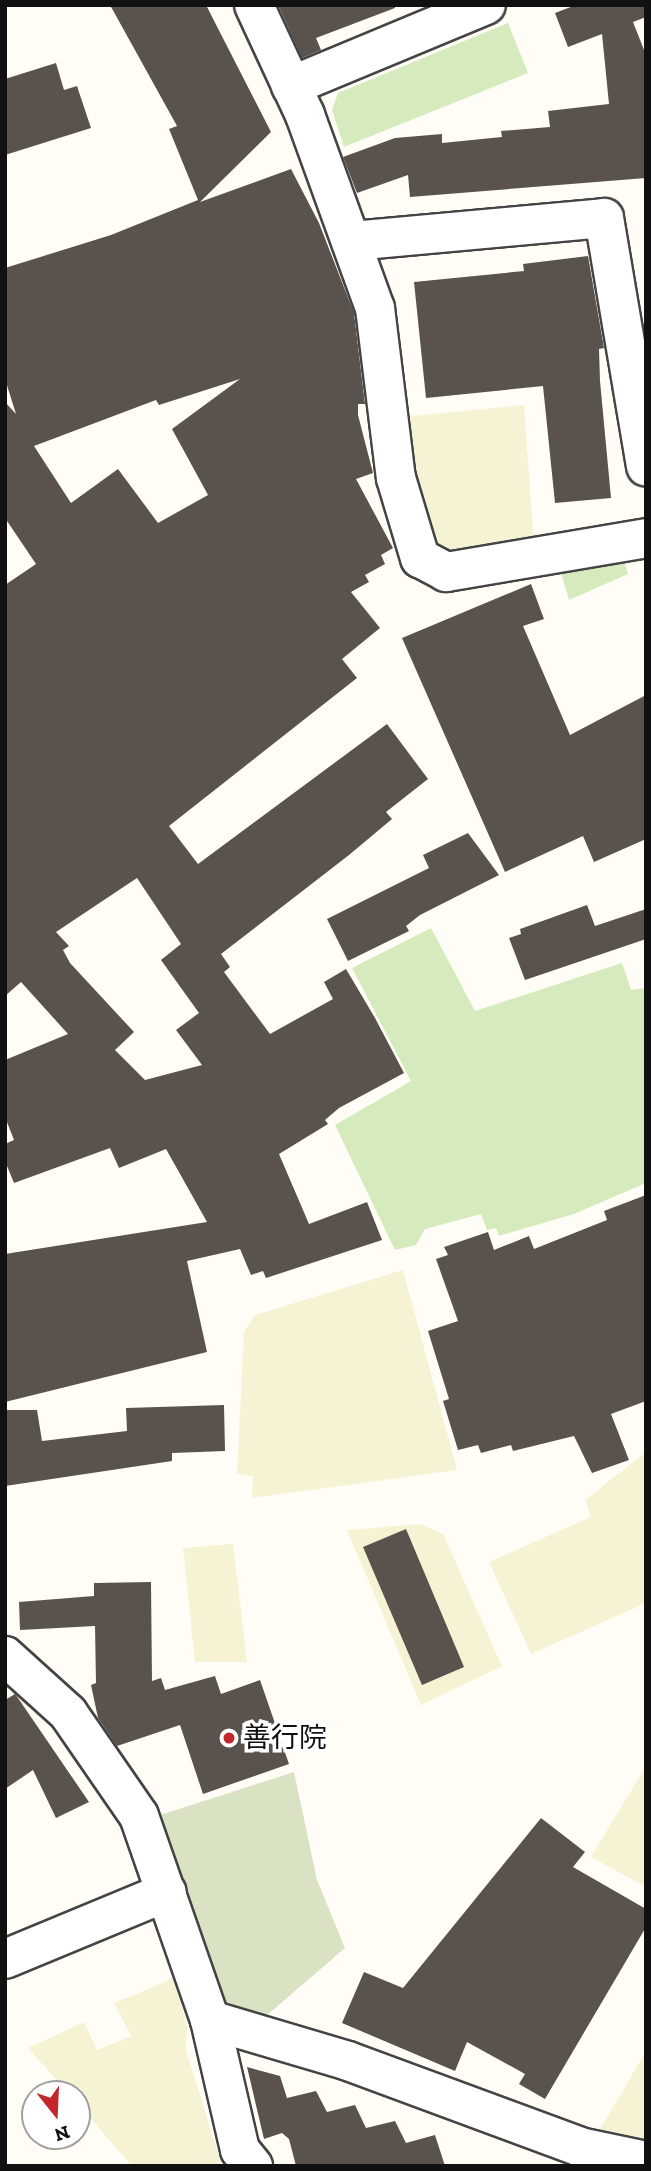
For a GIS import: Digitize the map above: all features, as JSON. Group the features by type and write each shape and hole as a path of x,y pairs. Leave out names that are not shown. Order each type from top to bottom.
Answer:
{"street":[{"path":"254,5 291,86 375,307 396,478 420,558 446,572 646,538"},
{"path":"291,86 486,5"},
{"path":"352,241 604,218 646,466"},
{"path":"5,1656 68,1713 139,1816 210,2020 240,2150 253,2166"},
{"path":"5,1959 167,1892"},
{"path":"210,2020 348,2061 580,2147 646,2161"}],"shaded area":[{"path":"524,405 534,544 451,556 429,542 402,417"},
{"path":"403,1270 457,1470 252,1498 253,1476 237,1474 244,1332 255,1315"},
{"path":"646,1452 646,1603 531,1654 489,1562 591,1517 585,1500"},
{"path":"420,1524 443,1534 502,1666 421,1705 347,1530"},
{"path":"233,1544 247,1662 195,1662 183,1548"},
{"path":"646,1766 646,1887 591,1857"},
{"path":"174,1978 187,2027 186,2050 222,2166 132,2166 91,2119 91,2080 57,2080 28,2048 84,2022 97,2050 131,2036 114,2003"},
{"path":"646,2051 646,2144 599,2131"}],"green space":[{"path":"508,23 528,73 344,147 332,110 338,93"},
{"path":"623,556 628,574 569,600 559,566"},
{"path":"431,928 475,1011 622,963 631,990 646,988 646,1183 574,1214 499,1236 496,1228 487,1230 481,1214 425,1229 416,1245 395,1250 335,1125 411,1081 352,968"},
{"path":"294,1772 317,1880 345,1948 266,2016 215,2000 154,1817"}],"building":[{"path":"110,5 206,5 271,132 200,202 291,169 319,223 354,313 365,404 358,404 358,415 373,473 356,479 393,548 381,555 385,564 365,575 369,582 351,592 380,628 342,659 357,678 169,826 198,864 387,724 428,779 386,812 392,819 221,954 230,967 224,972 270,1034 333,999 324,982 346,969 375,1018 404,1073 339,1108 325,1120 328,1124 279,1154 309,1224 367,1202 382,1240 266,1278 263,1271 251,1275 240,1249 187,1261 207,1352 5,1402 5,1254 207,1222 166,1149 119,1168 110,1148 14,1183 5,1161 5,1144 14,1140 5,1117 5,1060 68,1034 21,982 5,996 5,585 36,564 5,518 5,402 16,414 5,379 5,268 111,235 198,200 169,129 177,126","holes":["240,379 172,429 208,495 158,523 118,469 71,503 34,446 156,400 159,405","137,878 181,944 161,960 199,1013 176,1030 202,1065 145,1080 115,1050 134,1032 70,963 63,950 69,946 56,932"]},
{"path":"278,5 395,5 395,8 316,38 321,50 302,58"},
{"path":"576,5 646,5 646,17 633,22 646,55 646,178 410,197 408,175 357,193 343,157 395,138 442,134 442,143 502,137 501,131 550,127 548,111 609,104 602,34 568,47 555,13"},
{"path":"56,63 64,90 77,86 91,128 5,155 5,79"},
{"path":"588,256 604,348 599,349 600,381 611,498 555,503 543,386 426,398 414,282 524,271 523,264"},
{"path":"531,584 544,619 523,626 570,735 646,695 646,839 594,862 583,836 505,872 402,638"},
{"path":"468,833 499,875 420,915 406,926 409,931 348,961 327,919 429,868 423,855"},
{"path":"587,905 595,926 646,909 646,939 525,980 509,938 521,934 520,929"},
{"path":"646,1195 646,1401 611,1414 629,1460 592,1473 574,1436 513,1451 511,1445 481,1453 478,1445 458,1450 443,1401 449,1399 428,1331 458,1321 436,1259 448,1255 444,1247 488,1232 494,1250 529,1236 534,1249 607,1220 604,1211"},
{"path":"224,1405 225,1451 172,1453 172,1461 5,1486 5,1410 37,1410 42,1441 127,1431 126,1408"},
{"path":"406,1529 464,1667 422,1685 363,1547"},
{"path":"151,1582 152,1681 161,1678 165,1690 215,1676 221,1694 260,1680 289,1764 203,1794 180,1725 117,1746 98,1718 91,1685 96,1683 95,1626 20,1630 19,1602 94,1596 94,1583"},
{"path":"15,1694 89,1802 56,1818 33,1770 5,1789 5,1700"},
{"path":"541,1818 585,1852 573,1867 646,1909 646,1927 545,2099 519,2084 525,2074 467,2042 455,2071 342,2023 364,1972 403,1988"},
{"path":"247,2067 280,2076 287,2098 316,2091 327,2112 355,2105 366,2128 395,2121 406,2143 435,2135 445,2166 296,2166 289,2139 282,2133 264,2139"}],"place":[{"name":"善行院","path":"229,1738"}]}
